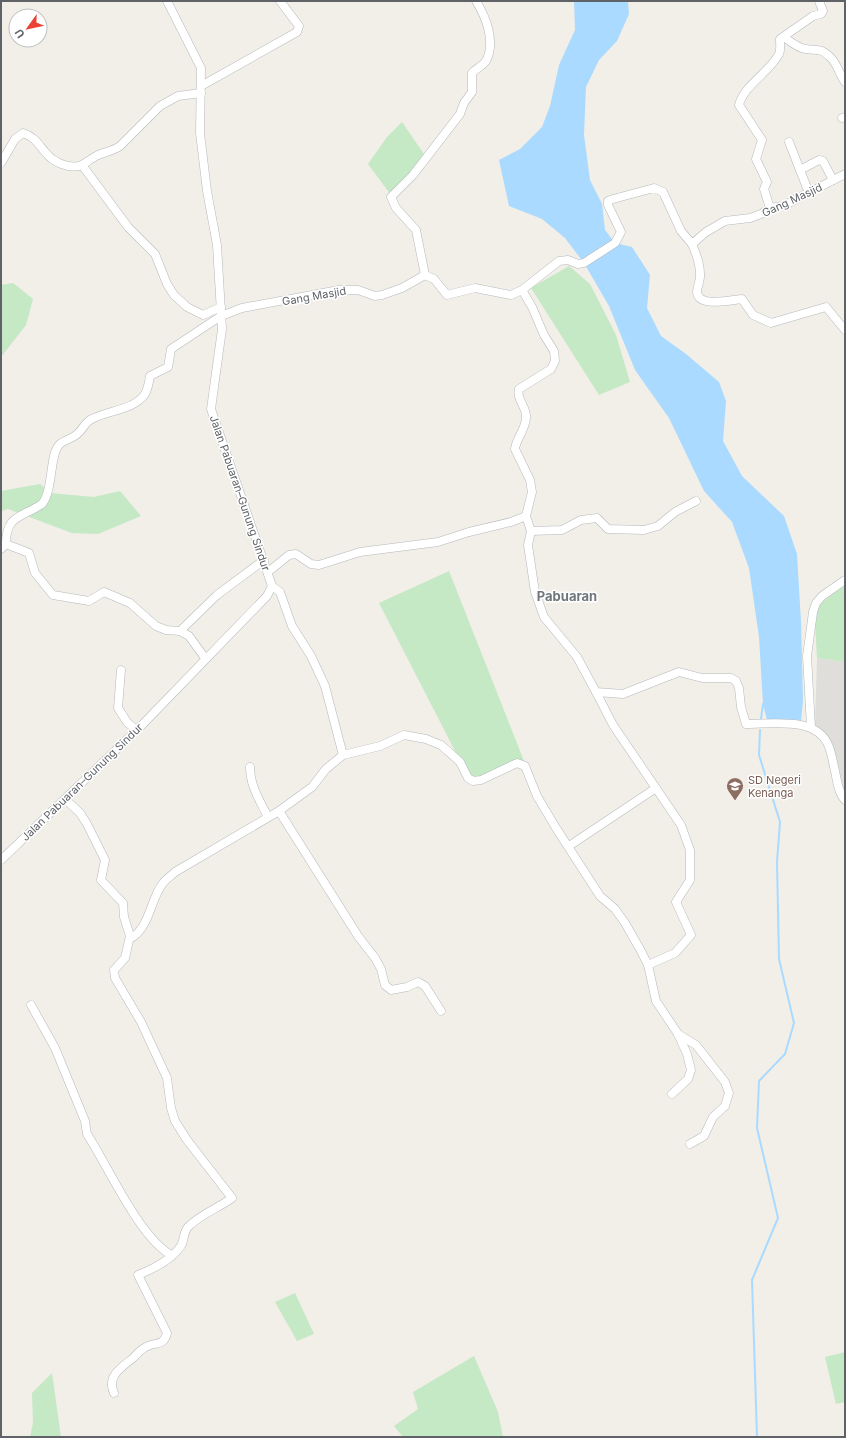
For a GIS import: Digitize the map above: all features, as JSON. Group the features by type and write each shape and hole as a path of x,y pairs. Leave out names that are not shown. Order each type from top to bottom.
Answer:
{"street":[{"name":"Jalan Pabuaran–Gunung Sindur","path":"1,860 136,730 267,596 272,586 212,413 211,400 222,329 218,245 207,190 200,133 201,68 199,61 167,1"},
{"path":"1,162 15,139 23,133 33,137 47,154 64,165 74,167 82,165 96,156 114,150 120,146 160,106 178,96 201,90 297,32 299,26 280,1"},
{"path":"476,1 485,15 489,33 489,49 484,63 472,73 472,92 464,103 460,114 413,175 391,197 396,208 416,230 425,274 434,279 447,295 475,288 511,295 522,290 559,261 568,260 578,264 584,263 615,243 621,232 608,205 608,201 654,188 660,189 663,192 681,231 692,244 696,252 701,275 697,291 698,297 702,301 712,302 742,299 753,315 771,323 826,307 845,330"},
{"path":"770,208 764,190 767,182 756,159 762,140 739,105 742,95 759,79 779,53 780,39 814,16 821,14 823,11 820,1"},
{"path":"784,36 795,45 805,49 819,49 830,57 836,63 839,75 845,82"},
{"path":"789,142 809,192"},
{"path":"800,170 819,160 823,161 833,180"},
{"path":"82,165 128,227 155,254 167,284 178,299 187,307 203,315 221,308"},
{"name":"Gang Masjid","path":"692,244 706,232 725,221 750,218 761,214 770,208 783,206 845,174"},
{"name":"Gang Masjid","path":"4,546 6,532 11,522 15,518 42,504 45,500 51,482 54,454 60,443 78,434 84,424 91,419 127,407 139,400 146,393 150,376 168,367 171,349 221,316 254,304 273,303 339,290 358,290 375,296 382,295 402,288 425,274"},
{"path":"522,290 532,307 544,335 554,351 555,361 551,369 521,387 518,394 526,416 524,427 514,449 530,480 532,492 526,516 531,531 528,545 535,592 544,617 577,657 613,725 681,825 690,850 690,880 676,902 691,935 675,953 648,965"},
{"path":"531,531 562,530 581,520 597,518 608,529 644,530 658,526 675,512 696,501"},
{"path":"268,572 289,555 296,554 311,564 319,565 360,552 438,542 469,532 511,522 526,516"},
{"path":"4,546 29,553 35,573 53,595 89,601 104,592 130,603 156,626 166,630 180,631 189,636 205,658"},
{"path":"180,631 217,595 264,560"},
{"path":"811,727 807,656 813,612 816,603 822,596 845,580"},
{"path":"272,586 280,592 292,626 311,656 325,686 343,755"},
{"path":"121,670 118,708 136,730"},
{"path":"596,692 622,694 679,672 702,678 727,677 736,681 739,688 741,707 746,724 802,725 811,727 820,734 829,746 840,792 845,800"},
{"path":"130,936 133,937 136,934 163,883 175,872 279,811 312,787 326,769 343,755 380,746 408,735 433,742 450,751 460,762 468,778 473,781 481,780 520,763 525,766 537,796 600,896 615,909 625,923 648,965 656,1001 678,1034 687,1054 691,1070 688,1079 672,1094"},
{"path":"250,767 250,777 253,787 268,817"},
{"path":"569,846 656,788"},
{"path":"65,799 80,813 88,824 105,860 101,880 123,903 124,918 130,936 125,958 114,970 115,978 141,1022 166,1078 171,1108 175,1121 187,1140 232,1198 219,1208 204,1213 186,1228 181,1244 171,1255 149,1270 138,1274 167,1333 166,1338 158,1345 148,1345 115,1373 112,1380 114,1393"},
{"path":"279,811 358,936 375,958 381,969 385,985 391,990 407,987 418,982 425,986 440,1010"},
{"path":"31,1006 55,1048 85,1121 87,1134 142,1226 165,1251 171,1255"},
{"path":"678,1034 696,1045 725,1082 729,1093 725,1106 713,1117 704,1136 690,1144"}],"shaded area":[{"path":"817,658 845,662 845,794 830,743 821,730 815,725"}],"green space":[{"path":"402,122 426,157 391,195 368,164 387,137"},
{"path":"569,266 590,284 616,335 630,382 599,395 531,288"},
{"path":"13,283 33,299 26,325 1,357 1,285"},
{"path":"40,484 50,493 94,497 120,491 141,516 98,534 72,533 8,509 1,511 1,491"},
{"path":"449,571 524,761 472,784 379,603"},
{"path":"845,584 845,662 817,658 815,622 819,605"},
{"path":"295,1293 314,1334 297,1341 275,1302"},
{"path":"845,1352 845,1402 836,1404 825,1357"},
{"path":"474,1356 498,1412 503,1437 403,1437 394,1426 418,1409 413,1392"},
{"path":"52,1373 61,1437 30,1437 33,1423 32,1393"}],"water":[{"path":"574,1 628,1 629,14 617,41 599,60 586,87 584,135 590,180 602,204 605,230 615,243 632,247 650,275 647,308 661,336 686,354 719,382 726,401 723,441 742,476 784,516 797,554 801,622 803,701 801,721 767,720 763,704 759,637 749,568 732,522 704,491 669,418 635,370 609,306 584,263 565,238 542,219 509,206 499,160 520,149 542,127 550,106 559,65 575,30"}],"waterway":[{"path":"761,719 763,704"},
{"path":"757,1437 752,1280 778,1218 757,1128 759,1081 785,1054 794,1023 779,959 777,862 780,822 759,755 760,730"}],"place":[{"name":"SD Negeri Kenanga","path":"735,801"}],"district":[{"name":"Pabuaran","path":"567,596"}]}
